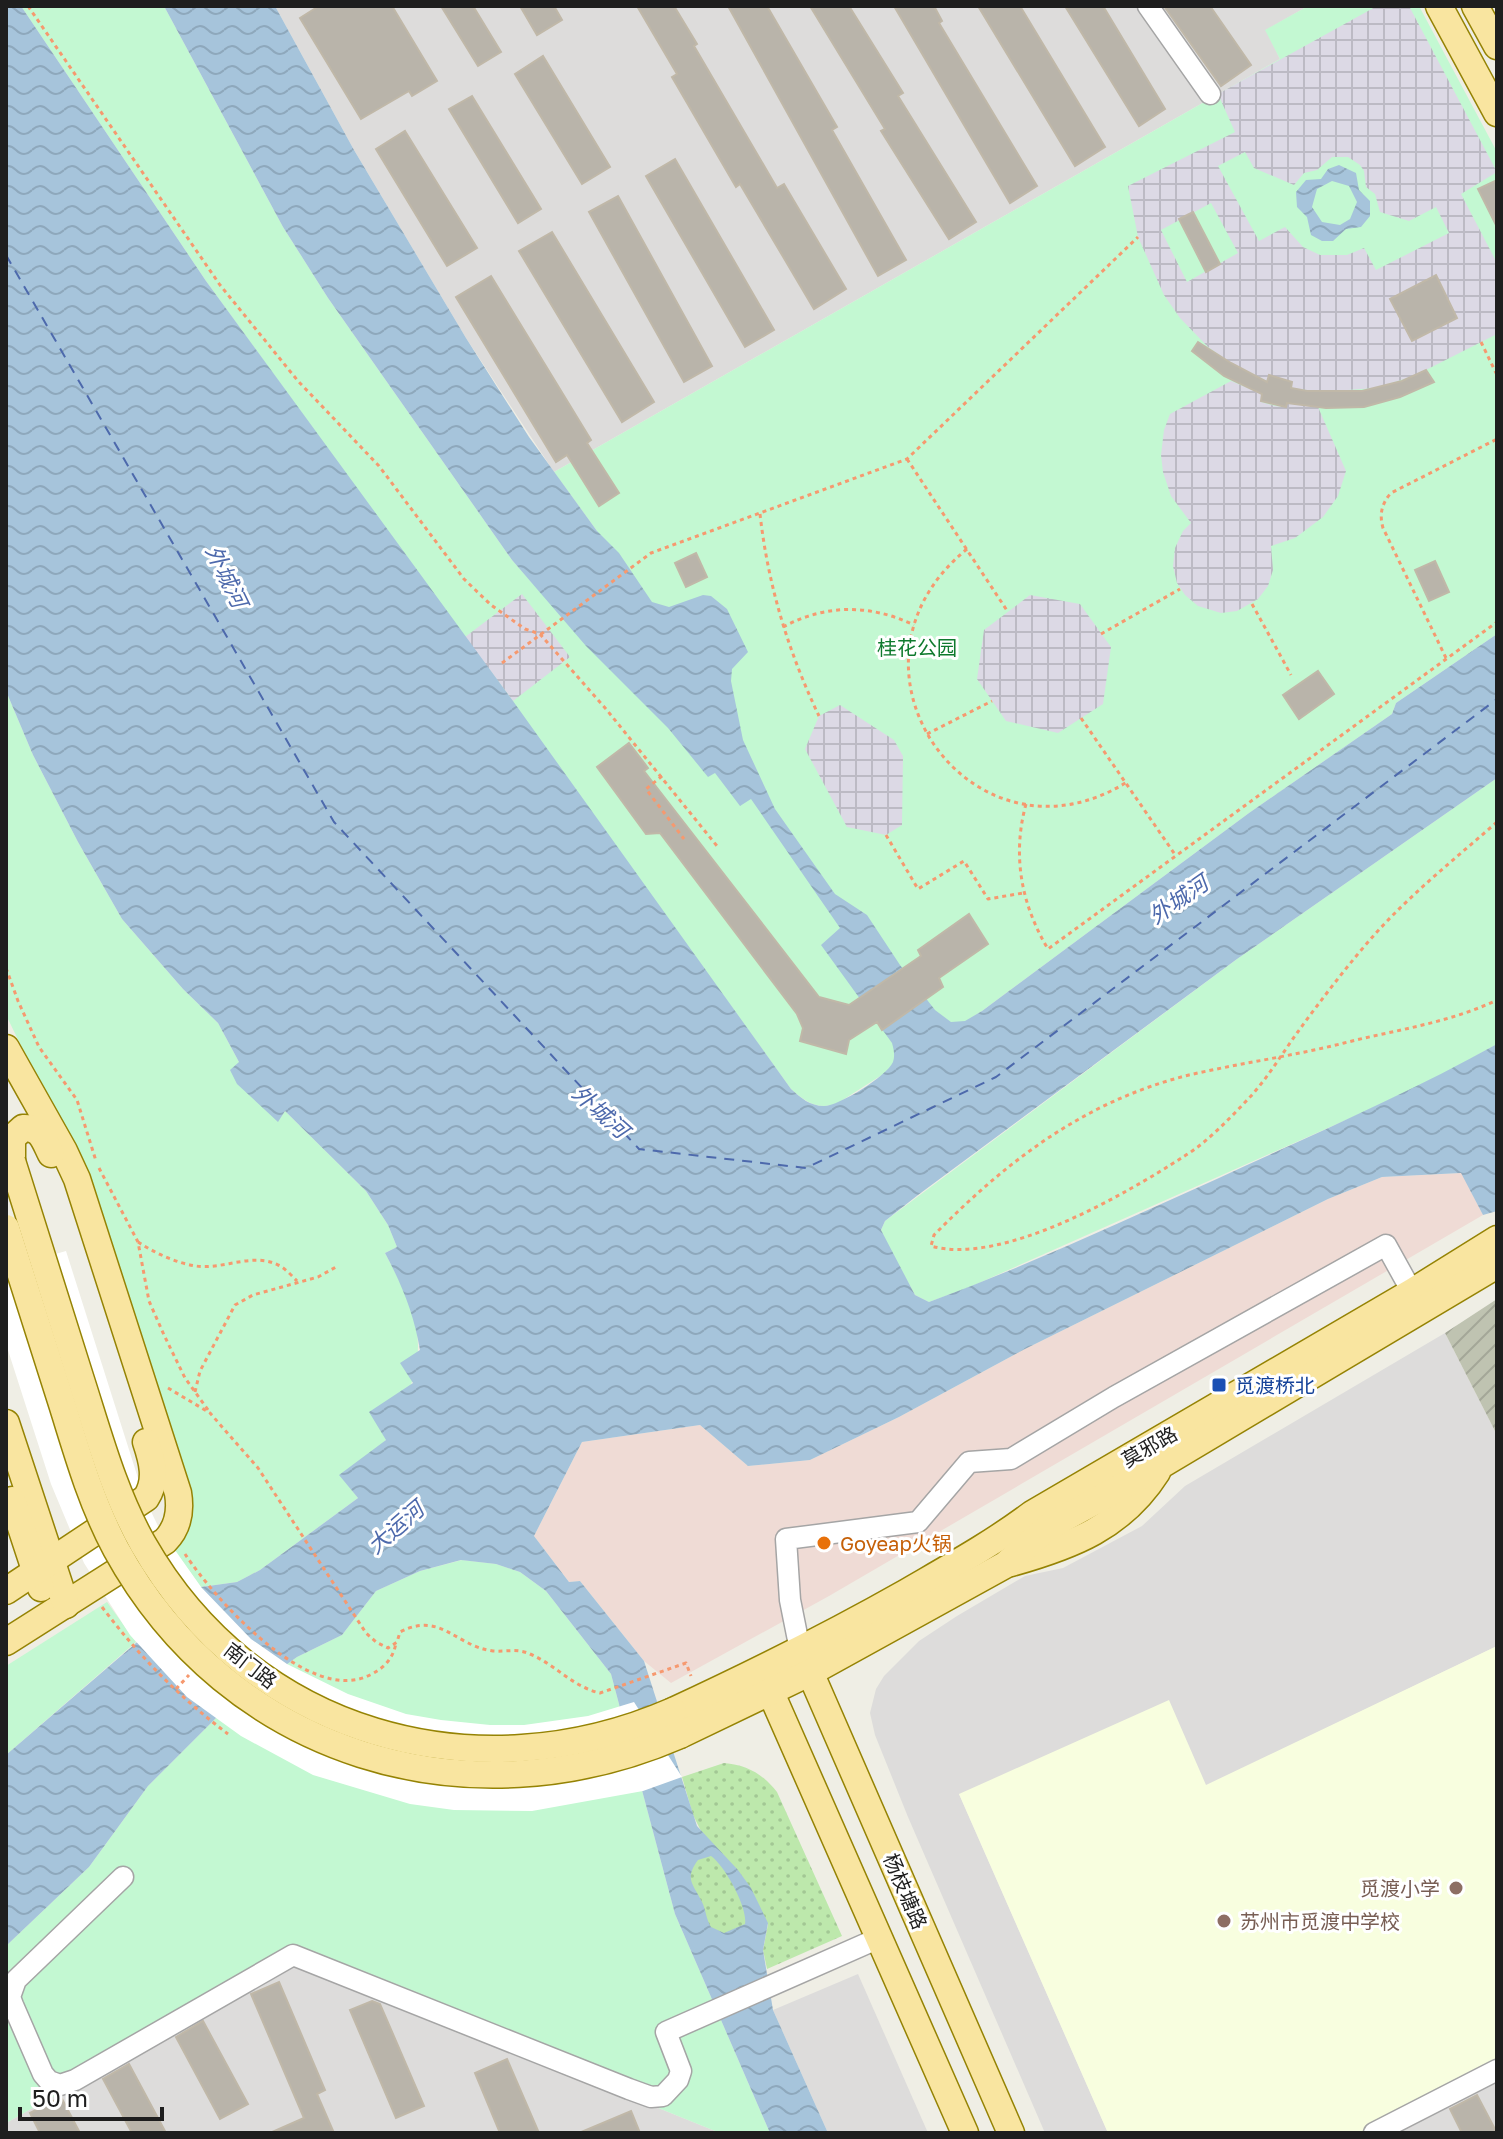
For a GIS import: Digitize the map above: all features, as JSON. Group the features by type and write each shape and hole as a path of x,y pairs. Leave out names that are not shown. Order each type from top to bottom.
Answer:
{"main road":[{"path":"1439,6 1497,113"},
{"path":"1475,6 1497,46"},
{"path":"6,1048 77,1179 179,1499 178,1519 171,1534 6,1642"},
{"path":"6,1591 142,1501 152,1487 153,1465 52,1156 40,1133 30,1128 16,1132 9,1151"},
{"name":"南门路","path":"9,1151 107,1462 129,1517 157,1568 193,1614 235,1654 282,1689 333,1716 389,1736 446,1747 504,1751 562,1745 677,1723 701,1698 766,1681"},
{"name":"南门路","path":"6,1228 92,1497 116,1549 164,1620 203,1661 248,1697 296,1727 348,1750 403,1766 459,1774 516,1776 572,1769 628,1756 677,1723 806,1661"},
{"name":"莫邪路","path":"806,1661 993,1543 1032,1514 1497,1239"},
{"name":"莫邪路","path":"806,1661 1005,1565 1043,1554 1107,1525 1124,1513 1145,1490 1161,1465 1497,1265"},
{"path":"6,1423 43,1567"},
{"path":"6,1482 58,1609"},
{"name":"杨枝塘路","path":"806,1661 1011,2133"},
{"path":"766,1681 965,2133"}],"street":[{"path":"1148,6 1210,94"},
{"path":"806,1661 790,1600 786,1539 918,1522 969,1462 1011,1459 1114,1397 1386,1245 1412,1292"},
{"path":"123,1877 11,1988 13,2005 43,2074 49,2081 60,2085 75,2080 293,1955 651,2097 663,2096 671,2089 681,2071 666,2032 879,1938"},
{"path":"1374,2133 1497,2070"}],"path":[{"path":"28,6 220,285 298,381 379,466 464,579 491,605 525,629 540,634 662,776 717,846"},
{"path":"502,663 633,565 667,546 907,459 1138,237"},
{"path":"1481,342 1497,375"},
{"path":"1446,658 1383,528 1381,512 1391,493 1497,439"},
{"path":"907,459 1008,612"},
{"path":"760,514 771,582 783,627 819,716"},
{"path":"967,549 934,582 914,625 909,649 910,687 916,711 927,734 949,764 968,780 1001,797 1026,804 1078,803 1127,782"},
{"path":"1101,634 1180,589"},
{"path":"1252,604 1291,675"},
{"path":"783,627 821,612 848,609 888,614 914,625"},
{"path":"1026,804 1019,843 1024,893 1031,916 1048,949 1497,622"},
{"path":"927,734 992,701"},
{"path":"1081,718 1176,856"},
{"path":"662,776 646,789 684,839"},
{"path":"1497,822 1394,913 1279,1058 1253,1094 1184,1157 1082,1214 1030,1236 973,1248 944,1250 931,1246 934,1235 985,1185 1056,1130 1084,1115 1140,1091 1187,1076 1279,1058 1433,1023 1497,1000"},
{"path":"886,835 918,889 964,861 988,899 1024,893"},
{"path":"6,968 39,1047 77,1100 96,1163 138,1242 149,1301 185,1378 210,1413 258,1468 366,1633 388,1648 397,1642"},
{"path":"138,1242 154,1253 196,1266 257,1260 268,1262 278,1265 298,1282"},
{"path":"195,1392 200,1371 235,1305 253,1295 318,1277 336,1267"},
{"path":"138,1369 210,1413"},
{"path":"171,1534 202,1580 245,1624 302,1669 334,1681 359,1681 389,1662 400,1632 413,1625 434,1625 475,1646 494,1651 516,1649 529,1653 586,1690 600,1693 686,1663 701,1698"},
{"path":"89,1589 141,1657 196,1709 228,1734"}],"shaded area":[{"path":"275,6 1308,6 1266,30 1280,59 554,472 466,338 354,150"},
{"path":"1377,6 1409,6 1497,172 1461,194 1497,263 1497,334 1414,376 1375,388 1321,392 1291,388 1292,382 1267,381 1208,347 1180,318 1164,295 1138,237 1128,186 1235,132 1218,94","holes":["1245,152 1254,168 1294,185 1304,173 1317,170 1332,157 1348,157 1364,171 1366,187 1375,194 1380,212 1409,221 1436,207 1449,233 1376,270 1364,248 1347,255 1320,255 1303,247 1285,227 1259,241 1218,166","1211,203 1238,253 1187,282 1161,230","1435,276 1457,318 1412,341 1390,299"]},
{"path":"1231,381 1262,394 1261,402 1285,407 1287,403 1318,407 1346,471 1338,496 1323,517 1295,538 1271,546 1273,570 1268,586 1258,599 1237,611 1221,613 1198,606 1177,583 1173,566 1175,548 1183,531 1191,523 1171,496 1161,455 1164,430 1170,414"},
{"path":"522,594 570,657 513,701 465,637"},
{"path":"1030,595 1080,604 1111,647 1103,704 1058,733 1006,721 977,679 984,630"},
{"path":"840,705 894,740 903,756 902,825 886,835 847,827 805,749 819,716"},
{"path":"1462,1173 1483,1215 829,1596 671,1683 644,1661 580,1581 569,1582 534,1536 582,1442 700,1425 748,1466 810,1460 1328,1199 1382,1177"},
{"path":"1497,1299 1497,1435 1445,1333"},
{"path":"1445,1333 1497,1435 1497,1646 1206,1786 959,1794 1108,2133 1045,2133 875,1735 870,1713 876,1689 884,1676 919,1641 957,1616 1025,1576 1063,1568 1142,1526 1185,1486"},
{"name":"苏州市觅渡中学校","path":"1497,1646 1497,2063 1368,2133 1108,2133 959,1794 1169,1700 1206,1785"},
{"path":"296,1961 720,2133 6,2133 6,2123"},
{"path":"858,1974 928,2133 828,2133 773,2010"},
{"path":"1497,2063 1497,2133 1368,2133"}],"green space":[{"name":"桂花公园","path":"21,6 164,6 283,227 328,298 512,560 533,584 597,531 554,472 1280,59 1265,30 1308,6 1419,6 1497,152 1497,634 1396,703 1392,714 1249,813 982,1011 838,1103 825,1106 813,1104 791,1089 206,281"},
{"path":"6,691 33,755 122,919 183,989 218,1023 239,1062 278,1121 285,1111 366,1191 388,1225 397,1247 385,1253 412,1312 418,1347 411,1386 392,1431 379,1446 340,1475 358,1498 260,1570 237,1582 201,1587 169,1543 184,1533 58,1121 6,1015"},
{"path":"1497,778 1497,1044 1364,1112 970,1287 929,1302 915,1295 883,1237 881,1230 885,1221 1237,959"},
{"path":"462,1560 496,1564 520,1572 546,1591 611,1674 675,1914 770,2133 720,2133 296,1961 6,2123 6,1946 89,1867 148,1786 227,1707 297,1657 342,1635 376,1591 420,1571"},
{"path":"107,1602 136,1642 6,1755 6,1666"},
{"path":"724,1763 754,1772 777,1792 842,1936 767,1969 763,1950 768,1924 704,1944 674,1861 703,1835 693,1815 682,1777"}],"water":[{"path":"6,6 21,6 206,281 791,1089 810,1103 831,1105 851,1096 882,1075 894,1060 892,1043 821,945 840,928 751,799 740,806 715,773 708,777 668,728 586,646 512,560 328,298 283,227 164,6 275,6 354,150 466,338 529,437 597,531 619,553 652,602 669,607 703,595 711,596 727,609 748,652 732,669 731,681 743,740 775,809 835,894 867,915 935,1010 951,1022 965,1021 982,1011 1249,813 1392,714 1396,703 1497,634 1497,778 1237,959 918,1195 885,1221 881,1230 915,1295 929,1302 1039,1258 1219,1178 1394,1097 1497,1044 1497,1211 1483,1215 1461,1173 1382,1177 1328,1199 810,1460 748,1466 700,1425 582,1442 534,1536 569,1582 580,1581 644,1661 697,1826 738,1870 751,1888 768,1923 763,1950 773,2010 828,2133 770,2133 675,1914 611,1674 546,1591 520,1572 496,1564 461,1560 420,1571 376,1591 342,1635 297,1657 227,1707 148,1786 89,1867 6,1946 6,1755 201,1587 237,1582 260,1570 358,1498 339,1475 386,1440 369,1412 413,1383 400,1363 420,1350 407,1300 385,1253 397,1247 388,1225 366,1191 285,1111 278,1122 237,1084 230,1070 239,1062 218,1023 183,989 122,919 33,755 6,691","holes":["711,1856 734,1888 745,1917 745,1924 724,1933 711,1927 691,1877 698,1860"]},
{"path":"1339,165 1356,173 1359,190 1370,201 1370,216 1361,227 1346,229 1333,241 1322,241 1311,235 1307,217 1297,207 1296,192 1306,180 1321,179 1328,169","holes":["1332,181 1349,186 1357,202 1350,219 1340,225 1322,222 1312,207 1317,189"]}],"pier":[{"path":"66,1251 144,1497 158,1526 201,1587 251,1639 287,1664 348,1694 406,1714 441,1720 524,1725 588,1716 634,1702 682,1777 643,1791 532,1811 454,1810 410,1804 313,1775 241,1736 187,1697 130,1635 84,1563 51,1484 6,1344 6,1268"}],"building":[{"path":"319,6 392,6 437,81 412,96 409,91 361,119 300,18"},
{"path":"441,6 473,6 501,52 478,66"},
{"path":"520,6 554,6 562,20 537,35"},
{"path":"637,6 674,6 777,188 784,184 846,289 814,309 740,184 736,187 672,77 677,74"},
{"path":"728,6 767,6 837,127 832,130 906,260 878,276"},
{"path":"810,6 849,6 903,93 898,96 976,222 949,239 881,131 885,129"},
{"path":"894,6 934,6 942,21 939,23 1037,186 1010,203"},
{"path":"978,6 1020,6 1105,147 1075,166"},
{"path":"1065,6 1103,6 1165,109 1139,126"},
{"path":"1164,6 1210,6 1251,65 1221,86"},
{"path":"543,56 610,167 582,184 515,74"},
{"path":"472,96 541,209 518,223 449,109"},
{"path":"405,131 477,248 447,266 376,149"},
{"path":"675,159 774,330 745,347 646,176"},
{"path":"1497,180 1497,227 1478,189"},
{"path":"618,196 712,366 684,382 589,212"},
{"path":"1193,212 1220,264 1206,272 1179,219"},
{"path":"552,232 654,402 622,422 519,251"},
{"path":"1436,275 1457,318 1412,341 1390,299"},
{"path":"491,276 591,440 587,443 619,493 599,506 567,455 556,462 456,297"},
{"path":"1198,342 1267,382 1269,375 1292,382 1291,388 1307,391 1362,391 1402,381 1426,370 1434,382 1400,397 1364,407 1326,408 1287,403 1286,407 1261,401 1262,394 1224,376 1192,351"},
{"path":"696,553 707,577 686,587 675,563"},
{"path":"1435,561 1449,592 1429,601 1415,570"},
{"path":"1318,671 1334,694 1299,719 1283,695"},
{"path":"629,743 648,768 644,771 819,997 849,1005 921,956 918,950 969,914 988,944 939,978 943,987 882,1030 877,1022 849,1040 846,1054 800,1041 803,1028 797,1014 660,833 646,834 597,767"},
{"path":"279,1982 325,2090 317,2094 334,2133 270,2133 304,2118 251,1994"},
{"path":"372,2001 380,2004 424,2106 396,2118 350,2010"},
{"path":"203,2021 248,2104 220,2119 176,2037"},
{"path":"507,2059 539,2133 500,2133 475,2073"},
{"path":"129,2064 166,2133 132,2133 103,2079"},
{"path":"1477,2095 1497,2133 1462,2133 1450,2109"},
{"path":"61,2097 80,2133 40,2133 30,2113"},
{"path":"631,2111 640,2133 579,2133"}],"ferry route":[{"path":"6,255 334,822 639,1149 806,1168 996,1077 1497,699"}],"place":[{"name":"觅渡桥北","path":"1219,1385"},
{"name":"Goyeap火锅","path":"824,1543"},
{"name":"觅渡小学","path":"1456,1888"},
{"name":"苏州市觅渡中学校","path":"1224,1921"}],"water label":[{"name":"外城河","path":"227,576"},
{"name":"外城河","path":"1178,899"},
{"name":"外城河","path":"601,1111"},
{"name":"大运河","path":"395,1527"}]}
